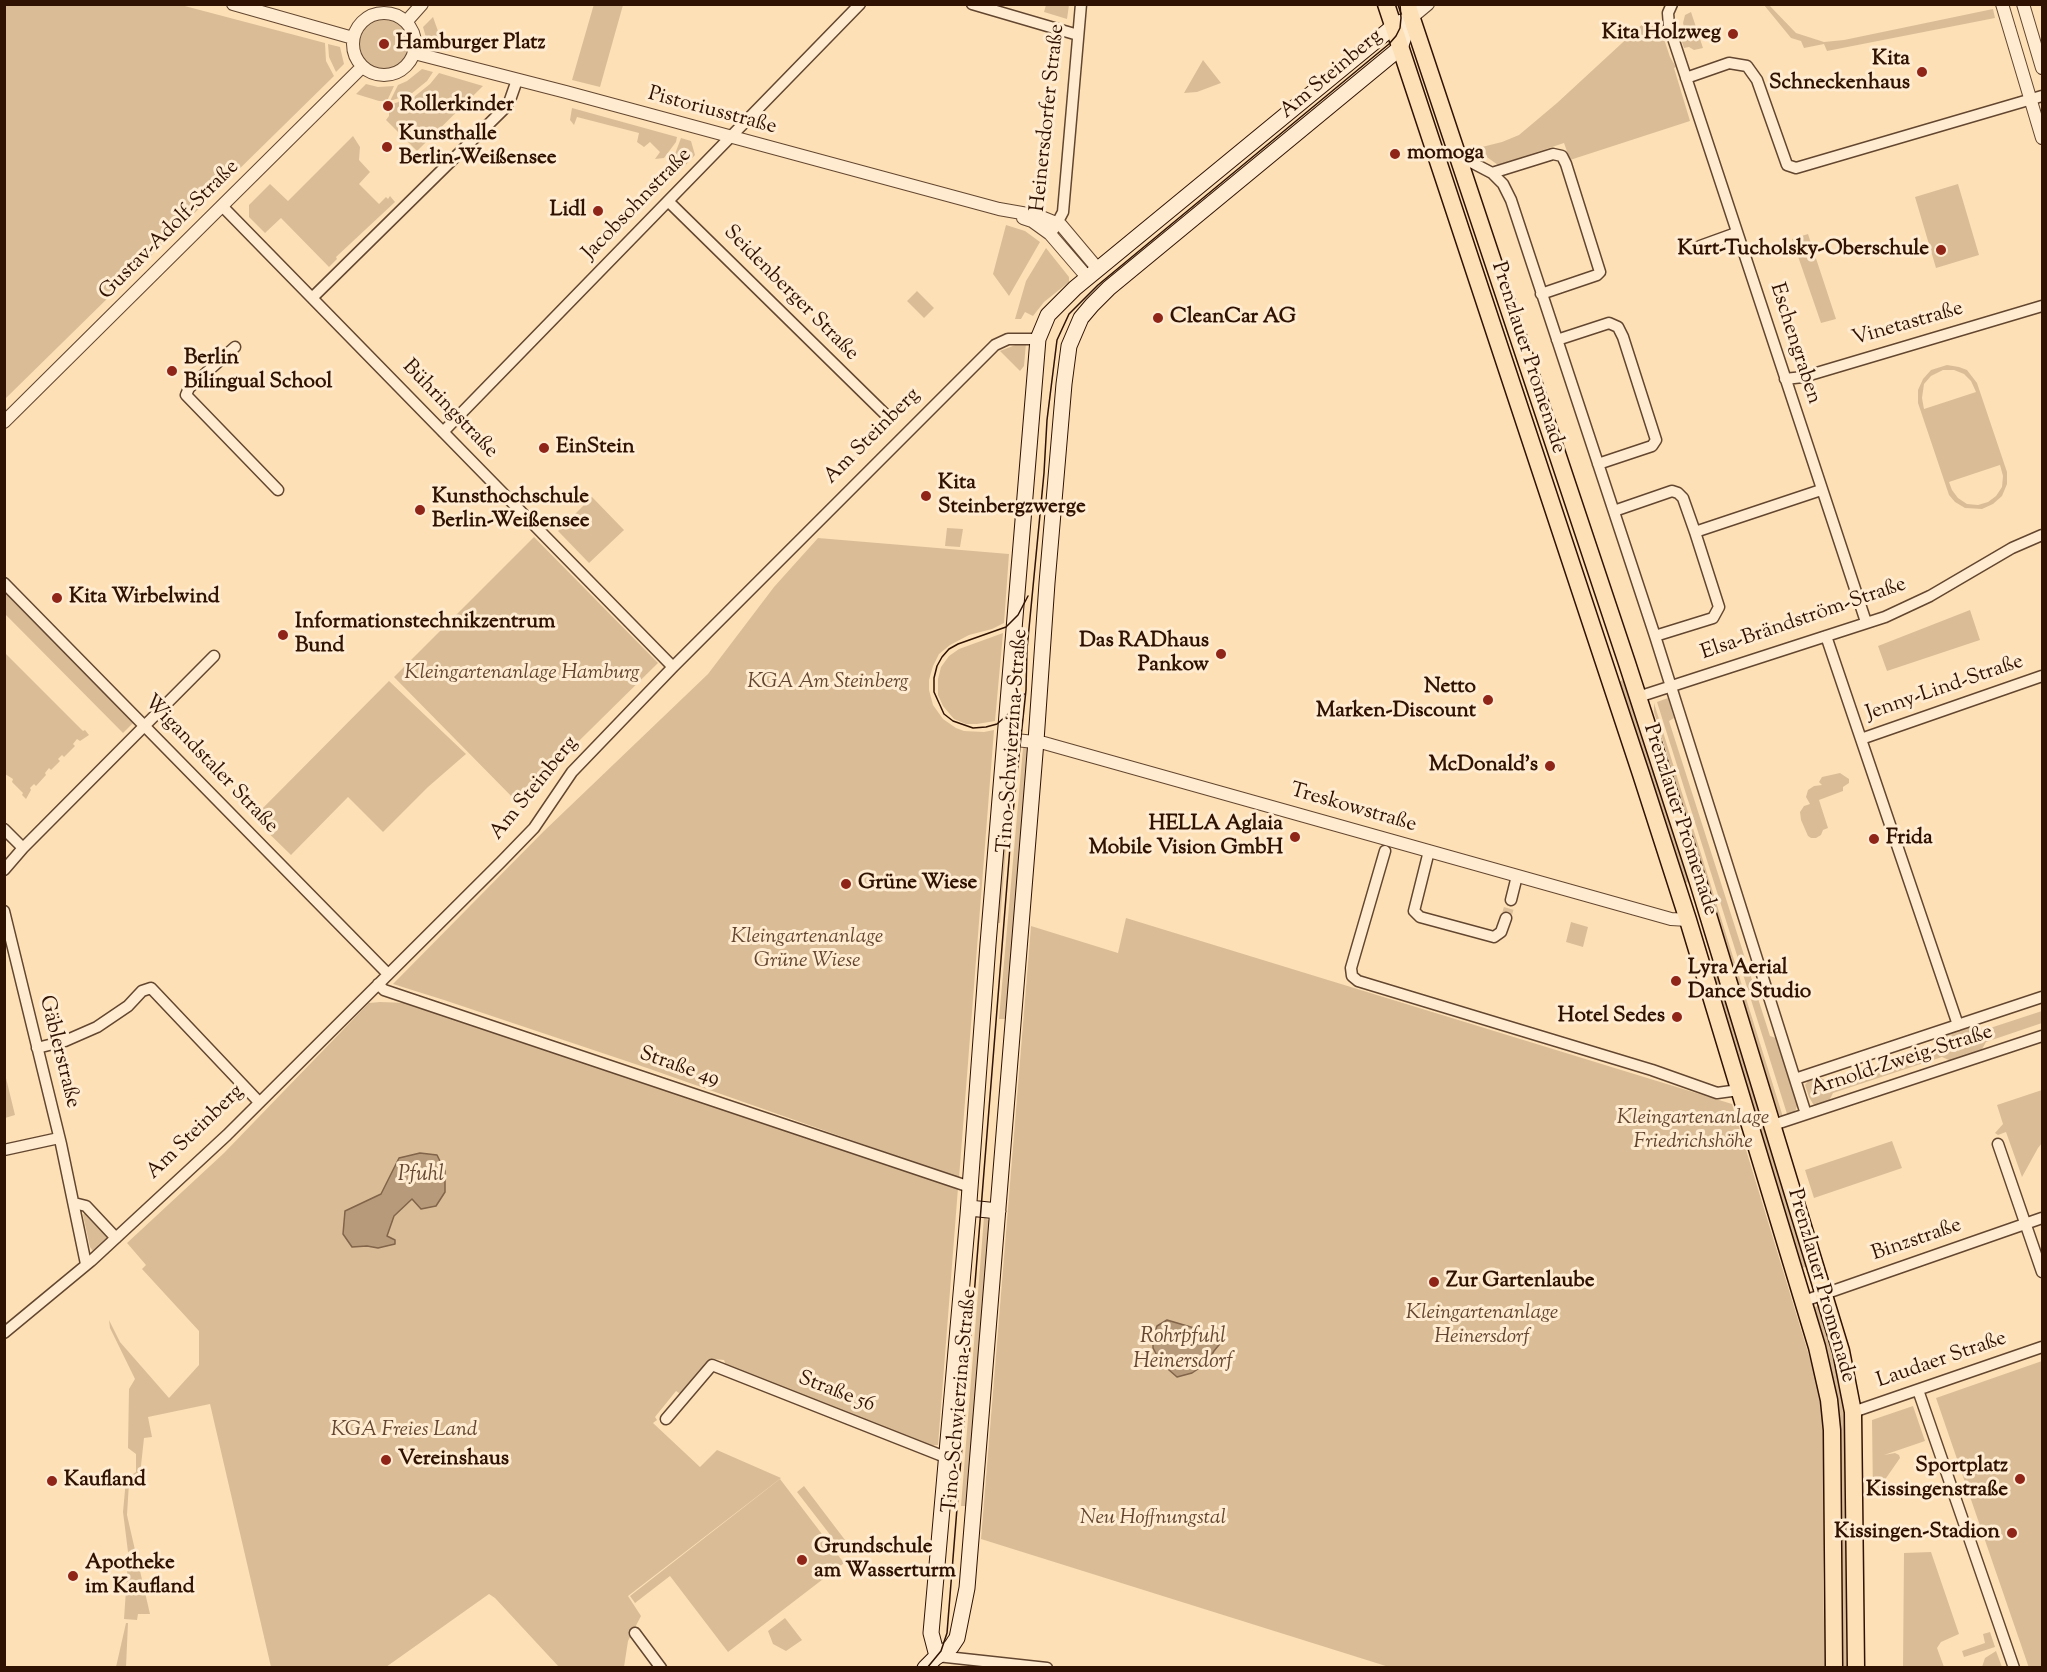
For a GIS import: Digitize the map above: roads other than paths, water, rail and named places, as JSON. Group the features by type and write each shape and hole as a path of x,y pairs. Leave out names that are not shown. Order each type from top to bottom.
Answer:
{"main road":[{"name":"Prenzlauer Promenade","path":"1386,4 1641,774 1804,1301 1824,1376 1831,1415 1834,1668"},
{"name":"Prenzlauer Promenade","path":"1408,12 1638,697 1712,926 1841,1351 1853,1412 1856,1668"},
{"name":"Am Steinberg","path":"1099,278 1408,12"},
{"name":"Am Steinberg","path":"1038,339 1049,313 1099,278 1401,48 1408,12"},
{"path":"1472,262 1491,256"},
{"name":"Tino-Schwierzina-Straße","path":"925,1668 951,1647 957,1638 967,1588 1067,358 1075,330 1092,305 1099,278"},
{"name":"Tino-Schwierzina-Straße","path":"937,1656 931,1633 969,1208 1038,339"},
{"path":"969,1208 998,1211"}],"street":[{"path":"233,4 353,38"},
{"path":"406,22 422,4"},
{"name":"Jacobsohnstraße","path":"443,432 860,4"},
{"path":"972,4 1078,34"},
{"name":"Heinersdorfer Straße","path":"1050,234 1063,212 1081,4"},
{"path":"1408,12 1428,4"},
{"name":"Eschengraben","path":"1672,4 1668,13 1669,26 1866,622"},
{"path":"2002,4 2036,97 2043,138"},
{"path":"2023,4 2043,68"},
{"path":"385,12 406,22 413,33 415,43 414,53 409,63 402,70 383,75 373,74 362,67 353,52 353,38 360,23 371,15 385,12"},
{"name":"Pistoriusstraße","path":"414,53 999,209 1032,221 1099,278"},
{"path":"1686,78 1729,63 1748,66 1757,80 1787,165 1796,168 2036,97"},
{"name":"Gustav-Adolf-Straße","path":"4,422 362,67"},
{"path":"312,298 506,107 517,80"},
{"name":"Prenzlauer Promenade","path":"1541,294 1600,272 1566,164 1562,156 1553,154 1492,173 1503,184 1511,200 1541,294 1655,636 1806,1114"},
{"path":"1459,164 1471,162 1492,173"},
{"name":"Seidenberger Straße","path":"669,202 884,413"},
{"name":"Bühringstraße","path":"223,207 673,667"},
{"name":"Pistoriusstraße","path":"999,209 1039,216 1058,223"},
{"path":"1058,223 1099,278"},
{"path":"1700,246 1736,233"},
{"name":"Vinetastraße","path":"1785,379 1794,376 1803,377 2043,306"},
{"name":"Prenzlauer Promenade","path":"1557,340 1609,323 1618,327 1623,337 1656,440 1652,446 1598,464"},
{"name":"Am Steinberg","path":"4,1333 116,1238 259,1102 378,984 529,833 572,772 673,667 995,345 1008,339 1038,339"},
{"path":"235,346 189,388 186,396 279,490"},
{"path":"1695,532 1821,490"},
{"path":"1614,511 1672,491 1683,498 1695,532 1719,607 1713,618 1655,636"},
{"name":"Elsa-Brändström-Straße","path":"1638,697 1885,617 1929,596 2012,548 2043,535"},
{"name":"Wigandstaler Straße","path":"4,583 388,974"},
{"path":"1826,636 1958,1025"},
{"path":"4,870 23,848 214,656"},
{"name":"Jenny-Lind-Straße","path":"1861,739 2042,679"},
{"name":"Treskowstraße","path":"1006,739 1036,741 1218,790 1671,919 1688,920"},
{"path":"4,829 23,848"},
{"path":"1385,851 1351,968 1352,976 1358,981 1717,1093 1739,1090"},
{"path":"1430,851 1414,910 1420,917 1494,937 1501,932 1506,918"},
{"path":"1511,900 1517,876"},
{"name":"Gäblerstraße","path":"4,911 10,954 37,1048 86,1264"},
{"name":"Straße 49","path":"378,984 384,990 970,1187"},
{"path":"37,1048 65,1041 97,1027 128,1006 142,991 152,988 259,1102"},
{"name":"Arnold-Zweig-Straße","path":"1795,1079 2043,997"},
{"name":"Arnold-Zweig-Straße","path":"1773,1125 2043,1036"},
{"path":"4,1150 59,1138"},
{"path":"1998,1144 2043,1272"},
{"path":"74,1203 86,1206 116,1238"},
{"name":"Binzstraße","path":"1804,1301 2043,1218"},
{"name":"Laudaer Straße","path":"1853,1412 2043,1347"},
{"name":"Straße 56","path":"666,1419 712,1365 940,1455 947,1455"},
{"path":"1918,1390 2014,1668"},
{"path":"635,1633 661,1668"},
{"path":"937,1656 958,1663 1047,1668"}],"water":[{"name":"Pfuhl","path":"420,1153 437,1155 445,1171 445,1192 436,1206 421,1209 412,1199 394,1216 387,1236 395,1240 395,1244 378,1248 352,1247 343,1234 345,1211 381,1194 399,1158"},
{"name":"Rohrpfuhl Heinersdorf","path":"1167,1320 1218,1335 1223,1340 1207,1363 1192,1373 1177,1377 1161,1363 1153,1348 1157,1326"}],"tunnel":[{"path":"1506,918 1511,900"}],"tram line":[{"path":"927,1668 941,1651 947,1633 1012,822 1026,690 1027,649 1047,420 1057,340 1069,314 1098,285 1389,44 1400,28 1400,4"},
{"path":"1024,694 1016,707 997,724 973,728 953,721 944,714 934,692 934,678 937,666 949,649 1006,627 1018,615 1028,596"}],"place":[{"name":"Kita Holzweg","path":"1733,34"},
{"name":"Hamburger Platz","path":"384,44"},
{"name":"Kita Schneckenhaus","path":"1922,72"},
{"name":"Rollerkinder","path":"388,106"},
{"name":"Kunsthalle Berlin-Weißensee","path":"387,147"},
{"name":"momoga","path":"1395,154"},
{"name":"Lidl","path":"598,211"},
{"name":"Kurt-Tucholsky-Oberschule","path":"1941,250"},
{"name":"CleanCar AG","path":"1158,318"},
{"name":"Berlin Bilingual School","path":"172,371"},
{"name":"EinStein","path":"544,448"},
{"name":"Kita Steinbergzwerge","path":"926,496"},
{"name":"Kunsthochschule Berlin-Weißensee","path":"420,510"},
{"name":"Kita Wirbelwind","path":"57,598"},
{"name":"Informationstechnikzentrum Bund","path":"283,635"},
{"name":"Das RADhaus Pankow","path":"1221,654"},
{"name":"Netto Marken-Discount","path":"1488,700"},
{"name":"McDonald's","path":"1550,766"},
{"name":"HELLA Aglaia Mobile Vision GmbH","path":"1295,837"},
{"name":"Frida","path":"1874,839"},
{"name":"Grüne Wiese","path":"846,884"},
{"name":"Lyra Aerial Dance Studio","path":"1676,981"},
{"name":"Hotel Sedes","path":"1677,1017"},
{"name":"Zur Gartenlaube","path":"1434,1282"},
{"name":"Vereinshaus","path":"386,1460"},
{"name":"Sportplatz Kissingenstraße","path":"2020,1479"},
{"name":"Kaufland","path":"52,1481"},
{"name":"Kissingen-Stadion","path":"2012,1533"},
{"name":"Grundschule am Wasserturm","path":"802,1560"},
{"name":"Apotheke im Kaufland","path":"73,1576"}],"park label":[{"name":"Kleingartenanlage Hamburg","path":"522,674"},
{"name":"KGA Am Steinberg","path":"828,683"},
{"name":"Kleingartenanlage Grüne Wiese","path":"807,950"},
{"name":"Kleingartenanlage Friedrichshöhe","path":"1693,1131"},
{"name":"Kleingartenanlage Heinersdorf","path":"1482,1326"},
{"name":"KGA Freies Land","path":"404,1431"},
{"name":"Neu Hoffnungstal","path":"1153,1519"}]}
